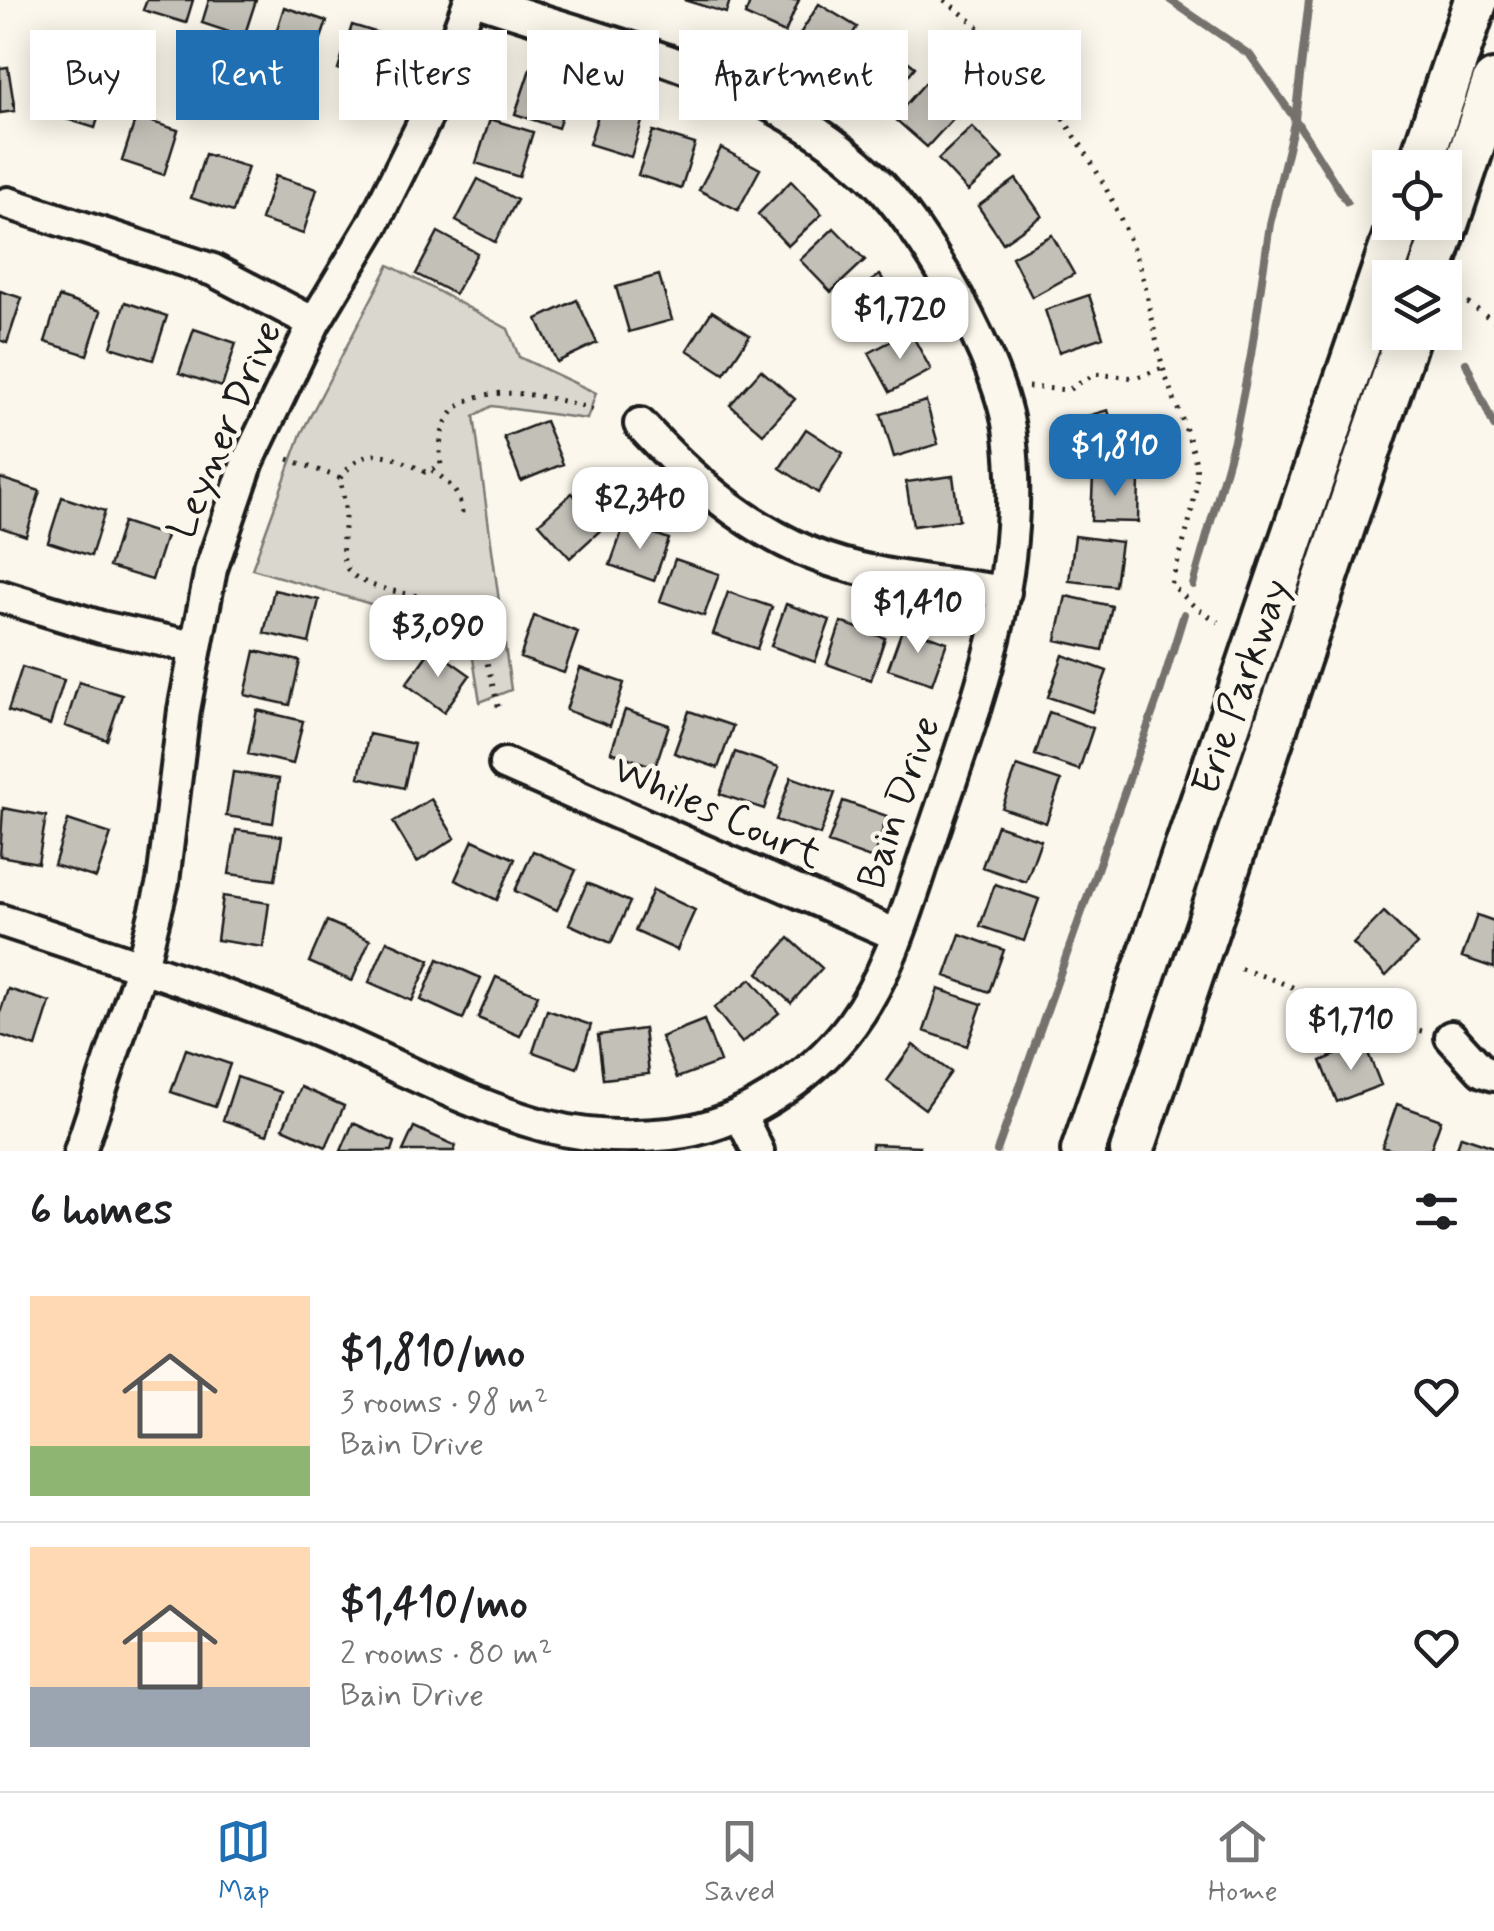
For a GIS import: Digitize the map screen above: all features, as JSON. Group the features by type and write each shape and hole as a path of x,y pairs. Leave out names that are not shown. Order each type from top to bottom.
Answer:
{"main road":[{"path":"1425,150 1476,0"},
{"path":"1450,260 1494,82"},
{"name":"Erie Parkway","path":"1084,1151 1394,240"},
{"name":"Erie Parkway","path":"1132,1151 1403,350"}],"street":[{"name":"Leyner Drive","path":"80,1151 142,966 163,882 194,647 211,569 248,461 314,322 372,226 426,116 470,0"},
{"name":"Bain Drive","path":"0,920 142,966 307,1027 484,1104 546,1126 608,1136 674,1134 741,1117 816,1062 849,1028 876,988 992,656 1005,592 1014,503 1010,432 1001,396 974,331 937,260 873,178 802,122 732,85 478,0"},
{"path":"8,203 213,270 314,322"},
{"path":"640,424 695,480 733,511 812,554 865,570 1005,592"},
{"path":"0,596 101,628 194,647"},
{"name":"Whiles Court","path":"505,764 897,935"},
{"path":"1451,1037 1482,1071 1494,1074"},
{"path":"741,1117 758,1151"}],"path":[{"path":"944,0 982,27 1028,71 1099,174 1138,262 1163,368 1196,466 1189,519 1171,584 1218,622"},
{"path":"1462,300 1494,321"},
{"path":"1028,387 1068,390 1095,374 1134,378 1163,368"},
{"path":"340,478 361,457 374,454 403,461 425,472 441,466 438,446 452,414 483,394 498,390 594,410"},
{"path":"288,459 340,478"},
{"path":"432,470 450,483 461,500 462,520"},
{"path":"340,478 346,514 342,539 346,566 357,581 372,587 466,606 476,619 499,710"},
{"path":"1241,970 1285,982 1378,1022 1451,1037"}],"shaded area":[{"path":"389,265 508,329 519,357 596,393 587,419 492,406 474,416 511,690 480,702 469,633 252,569 301,434"}],"building":[{"path":"147,0 193,0 186,23 143,10"},
{"path":"209,0 256,0 246,30 223,30 202,23"},
{"path":"684,0 730,0 726,13"},
{"path":"751,0 799,0 786,30 745,15"},
{"path":"819,4 857,27 855,30 802,30"},
{"path":"284,7 327,21 319,44 319,30 277,30"},
{"path":"8,67 15,111 0,113 0,68"},
{"path":"527,78 527,118 515,114"},
{"path":"925,83 928,120 952,120 927,147 896,120 908,120 908,102"},
{"path":"69,120 98,120 95,128"},
{"path":"135,120 178,130 164,175 122,161"},
{"path":"490,120 533,132 519,177 476,163"},
{"path":"533,120 560,120 558,128"},
{"path":"596,120 643,120 631,157 589,144"},
{"path":"972,127 1003,159 968,191 938,159"},
{"path":"653,131 695,144 681,189 638,175"},
{"path":"721,148 760,169 738,210 699,190"},
{"path":"205,154 248,167 233,212 191,198"},
{"path":"275,176 317,189 303,234 261,220"},
{"path":"478,179 517,200 495,242 456,221"},
{"path":"1016,179 1042,216 1003,243 978,206"},
{"path":"791,181 822,214 788,246 758,214"},
{"path":"834,228 865,260 831,292 800,260"},
{"path":"438,232 477,253 455,294 416,274"},
{"path":"1052,235 1074,274 1032,297 1012,257"},
{"path":"659,275 672,320 629,332 616,287"},
{"path":"880,275 905,312 866,338 841,301"},
{"path":"0,291 22,298 7,343 0,340"},
{"path":"1089,295 1103,337 1059,352 1045,310"},
{"path":"59,297 101,311 87,355 45,342"},
{"path":"577,300 597,343 557,362 537,319"},
{"path":"125,302 167,316 153,360 111,347"},
{"path":"712,311 750,335 724,374 687,350"},
{"path":"194,329 236,343 222,387 179,373"},
{"path":"910,331 931,370 890,392 869,353"},
{"path":"761,370 795,399 763,434 730,405"},
{"path":"926,401 938,444 894,457 881,414"},
{"path":"1108,410 1120,453 1075,465 1063,423"},
{"path":"545,421 563,464 521,481 504,437"},
{"path":"806,429 843,453 818,493 780,468"},
{"path":"953,476 959,520 913,526 906,482"},
{"path":"1093,476 1139,478 1138,522 1091,521"},
{"path":"0,478 40,491 26,536 0,527"},
{"path":"572,493 603,528 570,558 539,523"},
{"path":"62,497 105,511 91,556 48,542"},
{"path":"123,522 166,536 152,580 109,567"},
{"path":"625,523 669,539 654,581 610,565"},
{"path":"1075,536 1121,542 1115,586 1069,581"},
{"path":"675,559 719,574 704,616 660,601"},
{"path":"274,590 319,600 309,643 264,633"},
{"path":"728,592 772,607 757,649 713,634"},
{"path":"1066,596 1112,606 1102,650 1056,640"},
{"path":"786,604 830,620 815,662 771,646"},
{"path":"534,616 578,632 564,673 520,658"},
{"path":"841,622 885,638 871,680 827,664"},
{"path":"903,627 947,642 932,684 888,669"},
{"path":"432,648 470,675 444,712 406,684"},
{"path":"255,651 300,661 290,705 245,695"},
{"path":"1063,655 1107,671 1092,712 1048,697"},
{"path":"22,667 64,680 50,725 8,711"},
{"path":"580,668 624,683 610,726 566,710"},
{"path":"79,682 122,695 107,740 65,726"},
{"path":"257,710 303,721 293,764 248,754"},
{"path":"625,710 669,725 655,767 611,752"},
{"path":"689,711 733,726 718,768 674,753"},
{"path":"1049,712 1093,728 1079,770 1035,755"},
{"path":"369,734 414,744 404,788 359,777"},
{"path":"735,752 779,767 764,809 720,794"},
{"path":"1017,766 1061,781 1046,823 1002,808"},
{"path":"233,772 279,779 273,823 226,816"},
{"path":"791,777 835,793 820,835 776,820"},
{"path":"431,799 455,838 417,862 393,822"},
{"path":"843,801 887,816 873,859 828,843"},
{"path":"3,808 46,816 38,863 0,856"},
{"path":"68,820 111,834 96,878 54,865"},
{"path":"997,825 1041,840 1026,882 982,867"},
{"path":"236,830 282,836 275,880 229,874"},
{"path":"473,840 515,859 497,900 455,880"},
{"path":"533,851 576,870 557,910 515,891"},
{"path":"587,883 630,902 611,943 569,924"},
{"path":"995,884 1039,899 1024,941 980,926"},
{"path":"653,890 695,910 677,950 635,931"},
{"path":"223,896 269,903 263,947 217,940"},
{"path":"1384,912 1417,944 1386,976 1353,944"},
{"path":"1477,915 1494,921 1494,968 1462,957"},
{"path":"327,921 370,940 352,981 309,962"},
{"path":"960,934 1004,950 989,992 945,976"},
{"path":"789,938 822,968 791,1003 758,973"},
{"path":"387,941 430,960 412,1001 369,982"},
{"path":"438,959 481,978 463,1019 421,1000"},
{"path":"496,977 538,995 520,1036 478,1018"},
{"path":"751,979 779,1013 742,1043 714,1008"},
{"path":"8,989 50,1002 36,1047 0,1035 0,1013"},
{"path":"938,989 982,1004 967,1046 924,1031"},
{"path":"547,1010 591,1025 577,1068 533,1052"},
{"path":"704,1020 720,1062 677,1078 661,1037"},
{"path":"644,1029 649,1074 603,1079 598,1035"},
{"path":"1364,1043 1381,1085 1337,1102 1321,1061"},
{"path":"913,1045 951,1072 925,1109 887,1081"},
{"path":"186,1049 230,1064 215,1107 171,1092"},
{"path":"237,1077 281,1092 267,1135 223,1120"},
{"path":"301,1087 344,1106 326,1147 283,1128"},
{"path":"1397,1104 1441,1120 1430,1151 1382,1147"},
{"path":"353,1123 395,1142 392,1151 341,1151"},
{"path":"414,1127 456,1146 454,1151 403,1151"},
{"path":"1461,1136 1494,1147 1494,1151 1456,1151"},
{"path":"872,1144 919,1146 918,1151 872,1151"}],"waterway":[{"path":"1170,0 1250,55 1295,119 1270,224 1234,440 1193,585"},
{"path":"1309,0 1295,119 1347,202"},
{"path":"1466,363 1494,426"},
{"path":"997,1151 1184,614"}]}
